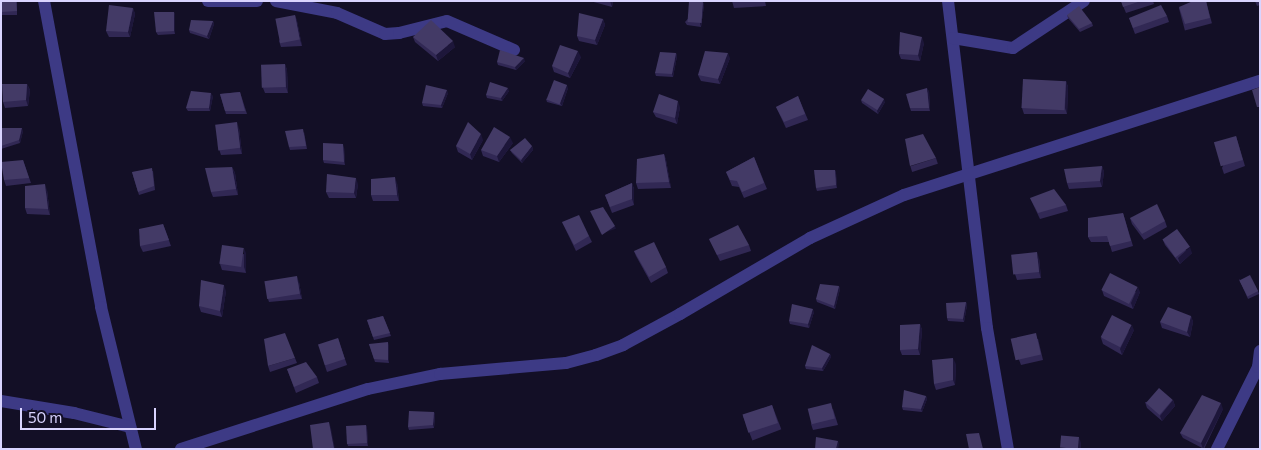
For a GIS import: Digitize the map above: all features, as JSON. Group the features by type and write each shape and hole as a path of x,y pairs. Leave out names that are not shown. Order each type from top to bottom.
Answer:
{"street":[{"path":"44,1 97,287 136,449"},
{"path":"208,1 257,1"},
{"path":"276,1 337,13 385,34 399,33 447,21 514,50"},
{"path":"948,1 970,172 973,226 987,328 1008,449"},
{"path":"953,38 1013,48 1084,1"},
{"path":"181,449 368,389 440,374 566,363 596,355 623,345 680,314 810,238 904,195 970,172 1260,81"},
{"path":"1216,449 1258,367 1260,351"},
{"path":"1,401 74,413 130,427"}],"building":[{"path":"1,1 16,1 17,11 1,12"},
{"path":"689,1 703,2 702,23 688,22"},
{"path":"1121,1 1141,1 1123,7"},
{"path":"1193,1 1206,1 1210,18 1185,24 1179,7"},
{"path":"109,5 133,8 128,32 106,31"},
{"path":"1161,5 1167,16 1133,28 1129,18"},
{"path":"1079,6 1092,23 1079,29 1067,15"},
{"path":"154,12 174,12 174,31 156,32"},
{"path":"579,13 603,19 595,40 577,36"},
{"path":"295,15 300,40 280,43 275,19"},
{"path":"191,20 213,21 207,36 189,30"},
{"path":"431,20 453,41 436,55 413,37"},
{"path":"900,32 922,37 918,55 899,54"},
{"path":"560,45 578,51 568,73 552,66"},
{"path":"500,50 524,58 515,67 497,62"},
{"path":"705,51 728,53 718,79 698,75"},
{"path":"660,52 676,53 672,74 655,73"},
{"path":"285,64 286,87 262,88 261,65"},
{"path":"1023,79 1066,81 1064,110 1021,108"},
{"path":"554,80 567,85 560,105 546,100"},
{"path":"490,82 508,88 501,98 486,95"},
{"path":"2,84 27,84 26,100 3,102"},
{"path":"426,85 447,90 441,105 422,103"},
{"path":"1260,87 1260,107 1257,107 1252,90"},
{"path":"927,88 929,108 910,108 906,94"},
{"path":"868,89 884,99 877,110 861,100"},
{"path":"191,91 211,93 209,108 186,108"},
{"path":"240,92 245,111 225,111 220,94"},
{"path":"659,94 678,101 675,118 653,112"},
{"path":"798,96 805,114 784,122 776,107"},
{"path":"237,122 240,148 218,150 215,125"},
{"path":"468,122 481,134 470,154 456,146"},
{"path":"494,127 510,137 497,156 481,150"},
{"path":"1,128 22,128 19,140 1,146"},
{"path":"303,129 306,146 289,147 285,131"},
{"path":"923,134 936,158 910,166 905,139"},
{"path":"1236,136 1243,160 1221,166 1214,142"},
{"path":"525,138 532,146 521,160 510,150"},
{"path":"323,143 343,144 344,162 323,160"},
{"path":"664,154 669,182 636,183 637,159"},
{"path":"754,157 764,183 742,192 737,181 730,180 726,172"},
{"path":"23,160 29,178 4,180 1,162"},
{"path":"1102,166 1100,181 1067,183 1064,169"},
{"path":"232,167 236,189 211,192 205,168"},
{"path":"152,168 154,186 138,192 132,172"},
{"path":"814,170 835,170 836,185 816,188"},
{"path":"327,174 356,178 354,193 326,192"},
{"path":"395,177 397,195 371,195 371,179"},
{"path":"632,183 632,199 610,207 605,195"},
{"path":"45,184 48,209 25,208 25,186"},
{"path":"1054,189 1066,205 1038,213 1030,198"},
{"path":"1157,204 1165,221 1142,234 1130,218"},
{"path":"603,207 615,226 602,235 590,211"},
{"path":"1123,213 1131,241 1110,246 1107,236 1088,237 1088,218"},
{"path":"579,215 589,236 574,245 562,222"},
{"path":"163,224 169,240 140,246 139,229"},
{"path":"738,225 749,245 717,255 709,239"},
{"path":"1177,229 1190,247 1175,257 1162,240"},
{"path":"654,242 666,267 649,277 634,251"},
{"path":"222,245 244,248 241,267 219,264"},
{"path":"1037,252 1039,272 1013,275 1011,255"},
{"path":"1110,273 1138,287 1129,304 1101,290"},
{"path":"1250,275 1258,291 1247,296 1239,280"},
{"path":"297,276 300,294 267,299 264,281"},
{"path":"201,280 224,285 220,311 199,306"},
{"path":"820,284 839,286 834,306 816,299"},
{"path":"966,302 963,319 947,318 946,303"},
{"path":"792,304 813,309 808,324 789,321"},
{"path":"1168,307 1191,316 1187,332 1160,322"},
{"path":"1112,315 1132,325 1120,347 1101,337"},
{"path":"383,316 390,333 373,337 367,320"},
{"path":"920,324 918,349 900,350 900,325"},
{"path":"285,333 295,358 268,366 264,339"},
{"path":"1036,333 1041,354 1016,360 1011,339"},
{"path":"338,338 345,359 325,365 318,344"},
{"path":"388,342 388,360 374,359 369,344"},
{"path":"812,345 830,354 822,368 805,366"},
{"path":"953,358 953,380 934,384 932,360"},
{"path":"306,362 317,377 294,387 287,369"},
{"path":"1159,388 1173,400 1159,415 1146,403"},
{"path":"904,390 926,396 921,409 902,407"},
{"path":"1202,395 1221,403 1201,443 1180,433"},
{"path":"831,403 835,419 812,424 808,409"},
{"path":"772,405 778,423 748,433 743,415"},
{"path":"409,411 434,412 433,425 408,427"},
{"path":"329,422 334,448 313,449 310,425"},
{"path":"366,425 367,443 347,444 346,426"},
{"path":"979,433 983,449 969,449 966,434"},
{"path":"1061,435 1079,437 1078,449 1060,447"},
{"path":"816,437 838,441 836,449 815,449"}]}
